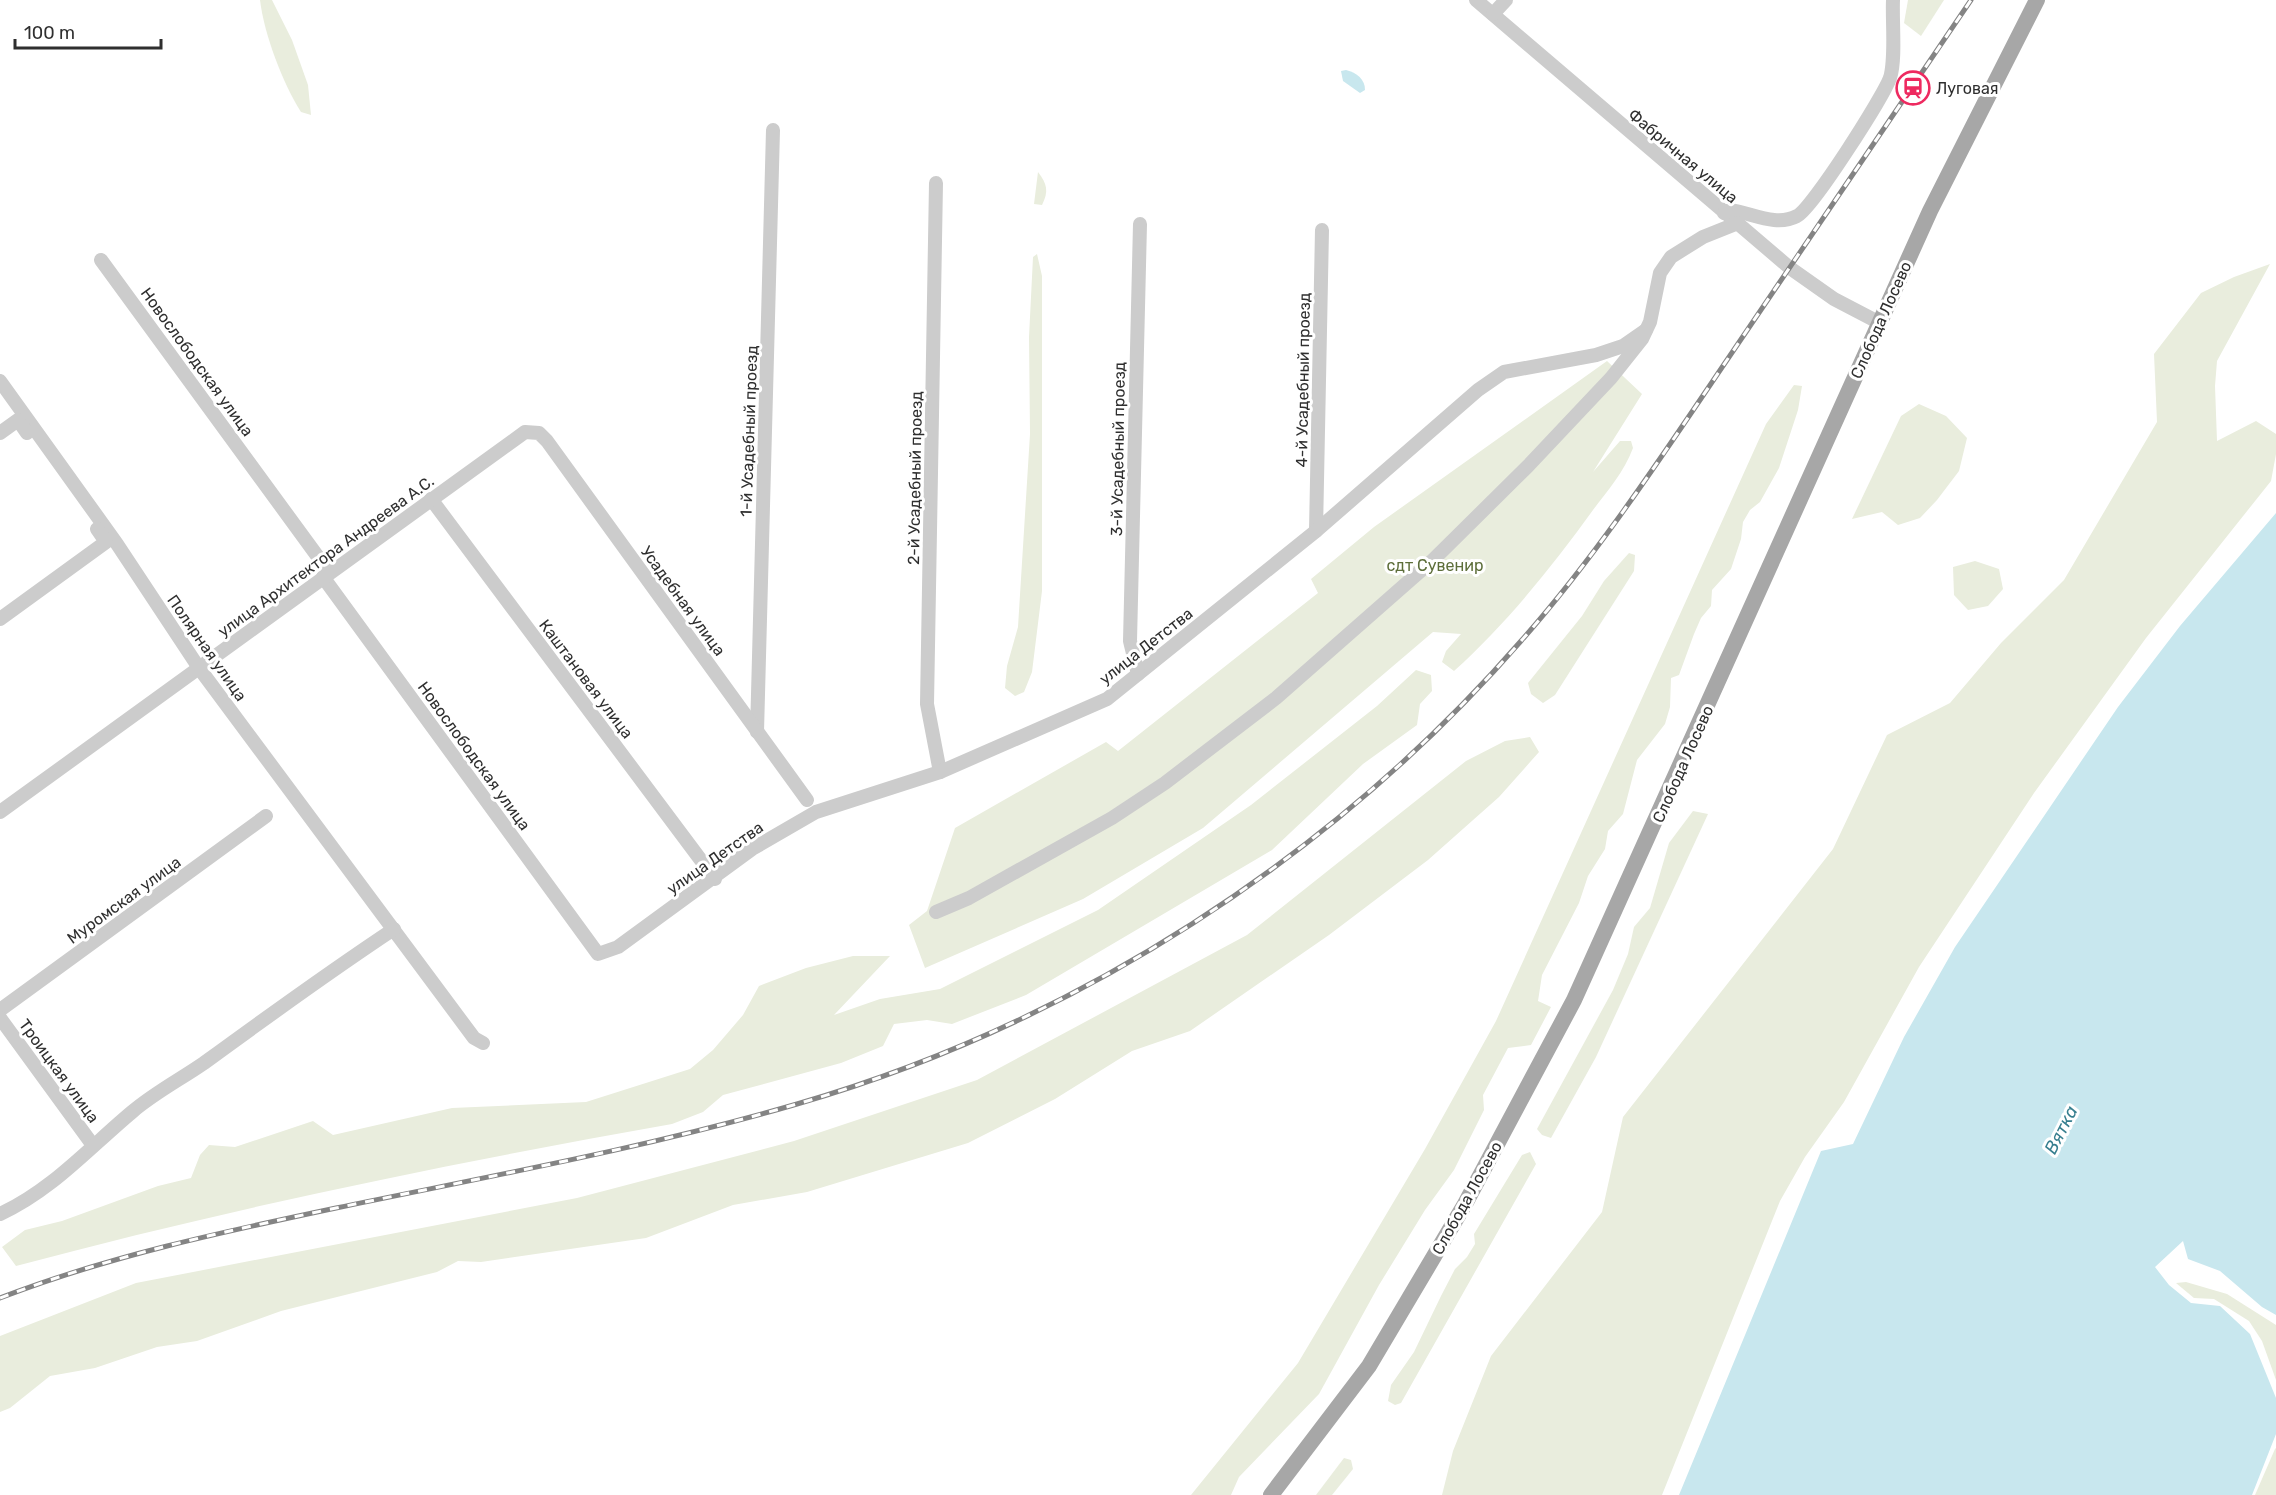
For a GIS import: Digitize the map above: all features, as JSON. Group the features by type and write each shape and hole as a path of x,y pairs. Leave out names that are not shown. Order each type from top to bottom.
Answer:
{"main road":[{"name":"Слобода Лосево","path":"1271,1495 1370,1366 1465,1204 1574,1000 1944,181 2037,0"}],"street":[{"name":"Фабричная улица","path":"1476,0 1794,271 1834,299 1880,323"},
{"path":"1492,14 1506,0"},
{"path":"1724,213 1730,210 1783,220 1799,216 1809,204 1857,135 1890,78 1893,0"},
{"name":"1-й Усадебный проезд","path":"757,732 773,130"},
{"name":"2-й Усадебный проезд","path":"936,183 927,704 940,772"},
{"path":"936,912 969,898 1112,818 1165,783 1276,698 1432,560 1520,473 1634,352 1646,330 1660,273 1671,257 1703,237 1737,223"},
{"name":"3-й Усадебный проезд","path":"1138,674 1130,641 1140,224"},
{"name":"4-й Усадебный проезд","path":"1316,531 1322,230"},
{"name":"Новослободская улица","path":"101,260 598,954"},
{"name":"улица Детства","path":"598,954 618,947 715,879 752,849 816,812 940,772 1107,699 1316,531 1478,390 1504,372 1596,355 1623,346 1646,330"},
{"name":"Полярная улица","path":"0,381 117,544 199,668 474,1038 483,1043"},
{"path":"0,433 18,420 106,542 0,620"},
{"name":"Усадебная улица","path":"525,432 539,433 548,441 807,800"},
{"name":"улица Архитектора Андреева А.С.","path":"0,812 525,432"},
{"name":"Каштановая улица","path":"431,499 715,879"},
{"name":"Муромская улица","path":"0,1010 267,816"},
{"path":"0,1214 66,1171 92,1144 104,1138 145,1102 394,929"},
{"name":"Троицкая улица","path":"0,1018 92,1144"}],"green space":[{"path":"260,0 272,0 292,40 308,85 311,115 301,112 281,73 270,43"},
{"path":"1908,0 1944,0 1921,36 1904,23"},
{"path":"1038,172 1046,188 1046,196 1042,205 1034,204"},
{"path":"1037,254 1042,276 1042,591 1032,672 1024,692 1015,696 1005,688 1007,666 1018,627 1030,434 1029,337 1033,257"},
{"path":"2270,264 2217,361 2215,386 2217,441 2256,421 2276,434 2276,454 2271,481 2146,638 2034,793 1919,967 1844,1102 1805,1157 1780,1201 1662,1495 1442,1495 1453,1451 1491,1356 1602,1212 1623,1117 1833,849 1887,735 1950,703 2001,643 2064,580 2157,422 2154,354 2201,293 2234,277"},
{"name":"сдт Сувенир","path":"1607,361 1642,394 1593,472 1620,441 1631,441 1633,448 1629,457 1615,481 1545,574 1492,634 1454,671 1442,662 1446,651 1461,634 1433,632 1203,828 1083,899 925,968 909,925 927,911 955,828 1106,742 1118,751 1318,593 1311,579 1374,527"},
{"path":"1794,385 1802,386 1798,410 1779,468 1760,502 1750,510 1743,522 1741,539 1731,569 1712,590 1711,606 1701,618 1679,675 1671,678 1670,707 1665,724 1637,760 1623,814 1608,831 1605,849 1588,876 1579,903 1542,975 1538,1001 1551,1007 1531,1045 1508,1048 1483,1095 1484,1110 1454,1170 1425,1210 1379,1285 1319,1394 1239,1477 1231,1495 1191,1495 1298,1363 1425,1149 1496,1021 1766,424"},
{"path":"1919,404 1946,416 1967,438 1959,471 1920,518 1898,525 1882,512 1852,519 1901,416"},
{"path":"1629,553 1635,555 1634,571 1555,695 1543,703 1531,694 1528,683 1582,616 1604,581"},
{"path":"1975,561 1999,569 2003,589 1988,606 1968,610 1954,595 1953,567"},
{"path":"1416,670 1431,675 1432,691 1420,704 1417,725 1363,764 1272,850 1026,995 952,1024 927,1020 894,1024 883,1046 841,1063 723,1095 703,1112 672,1124 507,1154 342,1188 179,1225 16,1266 2,1247 25,1230 62,1221 158,1186 191,1178 200,1155 209,1145 235,1147 313,1121 333,1135 452,1108 586,1102 690,1069 713,1050 743,1015 759,986 806,968 853,956 890,956 834,1015 880,999 940,989 1098,910 1251,805 1377,706"},
{"path":"1530,737 1539,752 1499,797 1428,860 1329,935 1190,1031 1132,1051 1055,1099 968,1143 807,1192 733,1205 646,1238 481,1262 458,1261 437,1272 281,1311 197,1341 157,1347 95,1368 50,1376 10,1408 0,1412 0,1336 136,1283 577,1198 794,1141 977,1080 1247,935 1466,761 1505,741"},
{"path":"1693,811 1708,814 1596,1057 1551,1138 1542,1135 1537,1129 1613,990 1628,954 1634,927 1650,908 1669,843"},
{"path":"1530,1152 1536,1164 1401,1403 1395,1405 1388,1401 1391,1385 1414,1352 1455,1269 1467,1257 1475,1244 1474,1234 1522,1155"},
{"path":"2186,1282 2227,1294 2276,1325 2276,1380 2262,1341 2249,1321 2214,1299 2194,1298 2176,1283"},
{"path":"2275,1449 2276,1495 2255,1495"},
{"path":"1344,1458 1351,1460 1353,1469 1332,1495 1316,1495"}],"water":[{"path":"1346,70 1360,77 1365,90 1360,93 1343,81 1341,71"},
{"name":"Вятка","path":"2276,513 2276,1315 2262,1307 2220,1271 2188,1259 2183,1241 2155,1267 2169,1285 2191,1303 2220,1306 2250,1334 2276,1398 2276,1434 2252,1495 1679,1495 1821,1151 1853,1144 1904,1037 1955,947 2118,707 2180,626"}],"railway":[{"path":"0,1298 124,1257 208,1236 625,1148 797,1104 900,1070 1000,1028 1098,980 1192,924 1282,862 1367,794 1447,720 1549,608 1577,574 1654,468 1971,0"}],"place":[{"name":"Луговая","path":"1913,88"}]}
